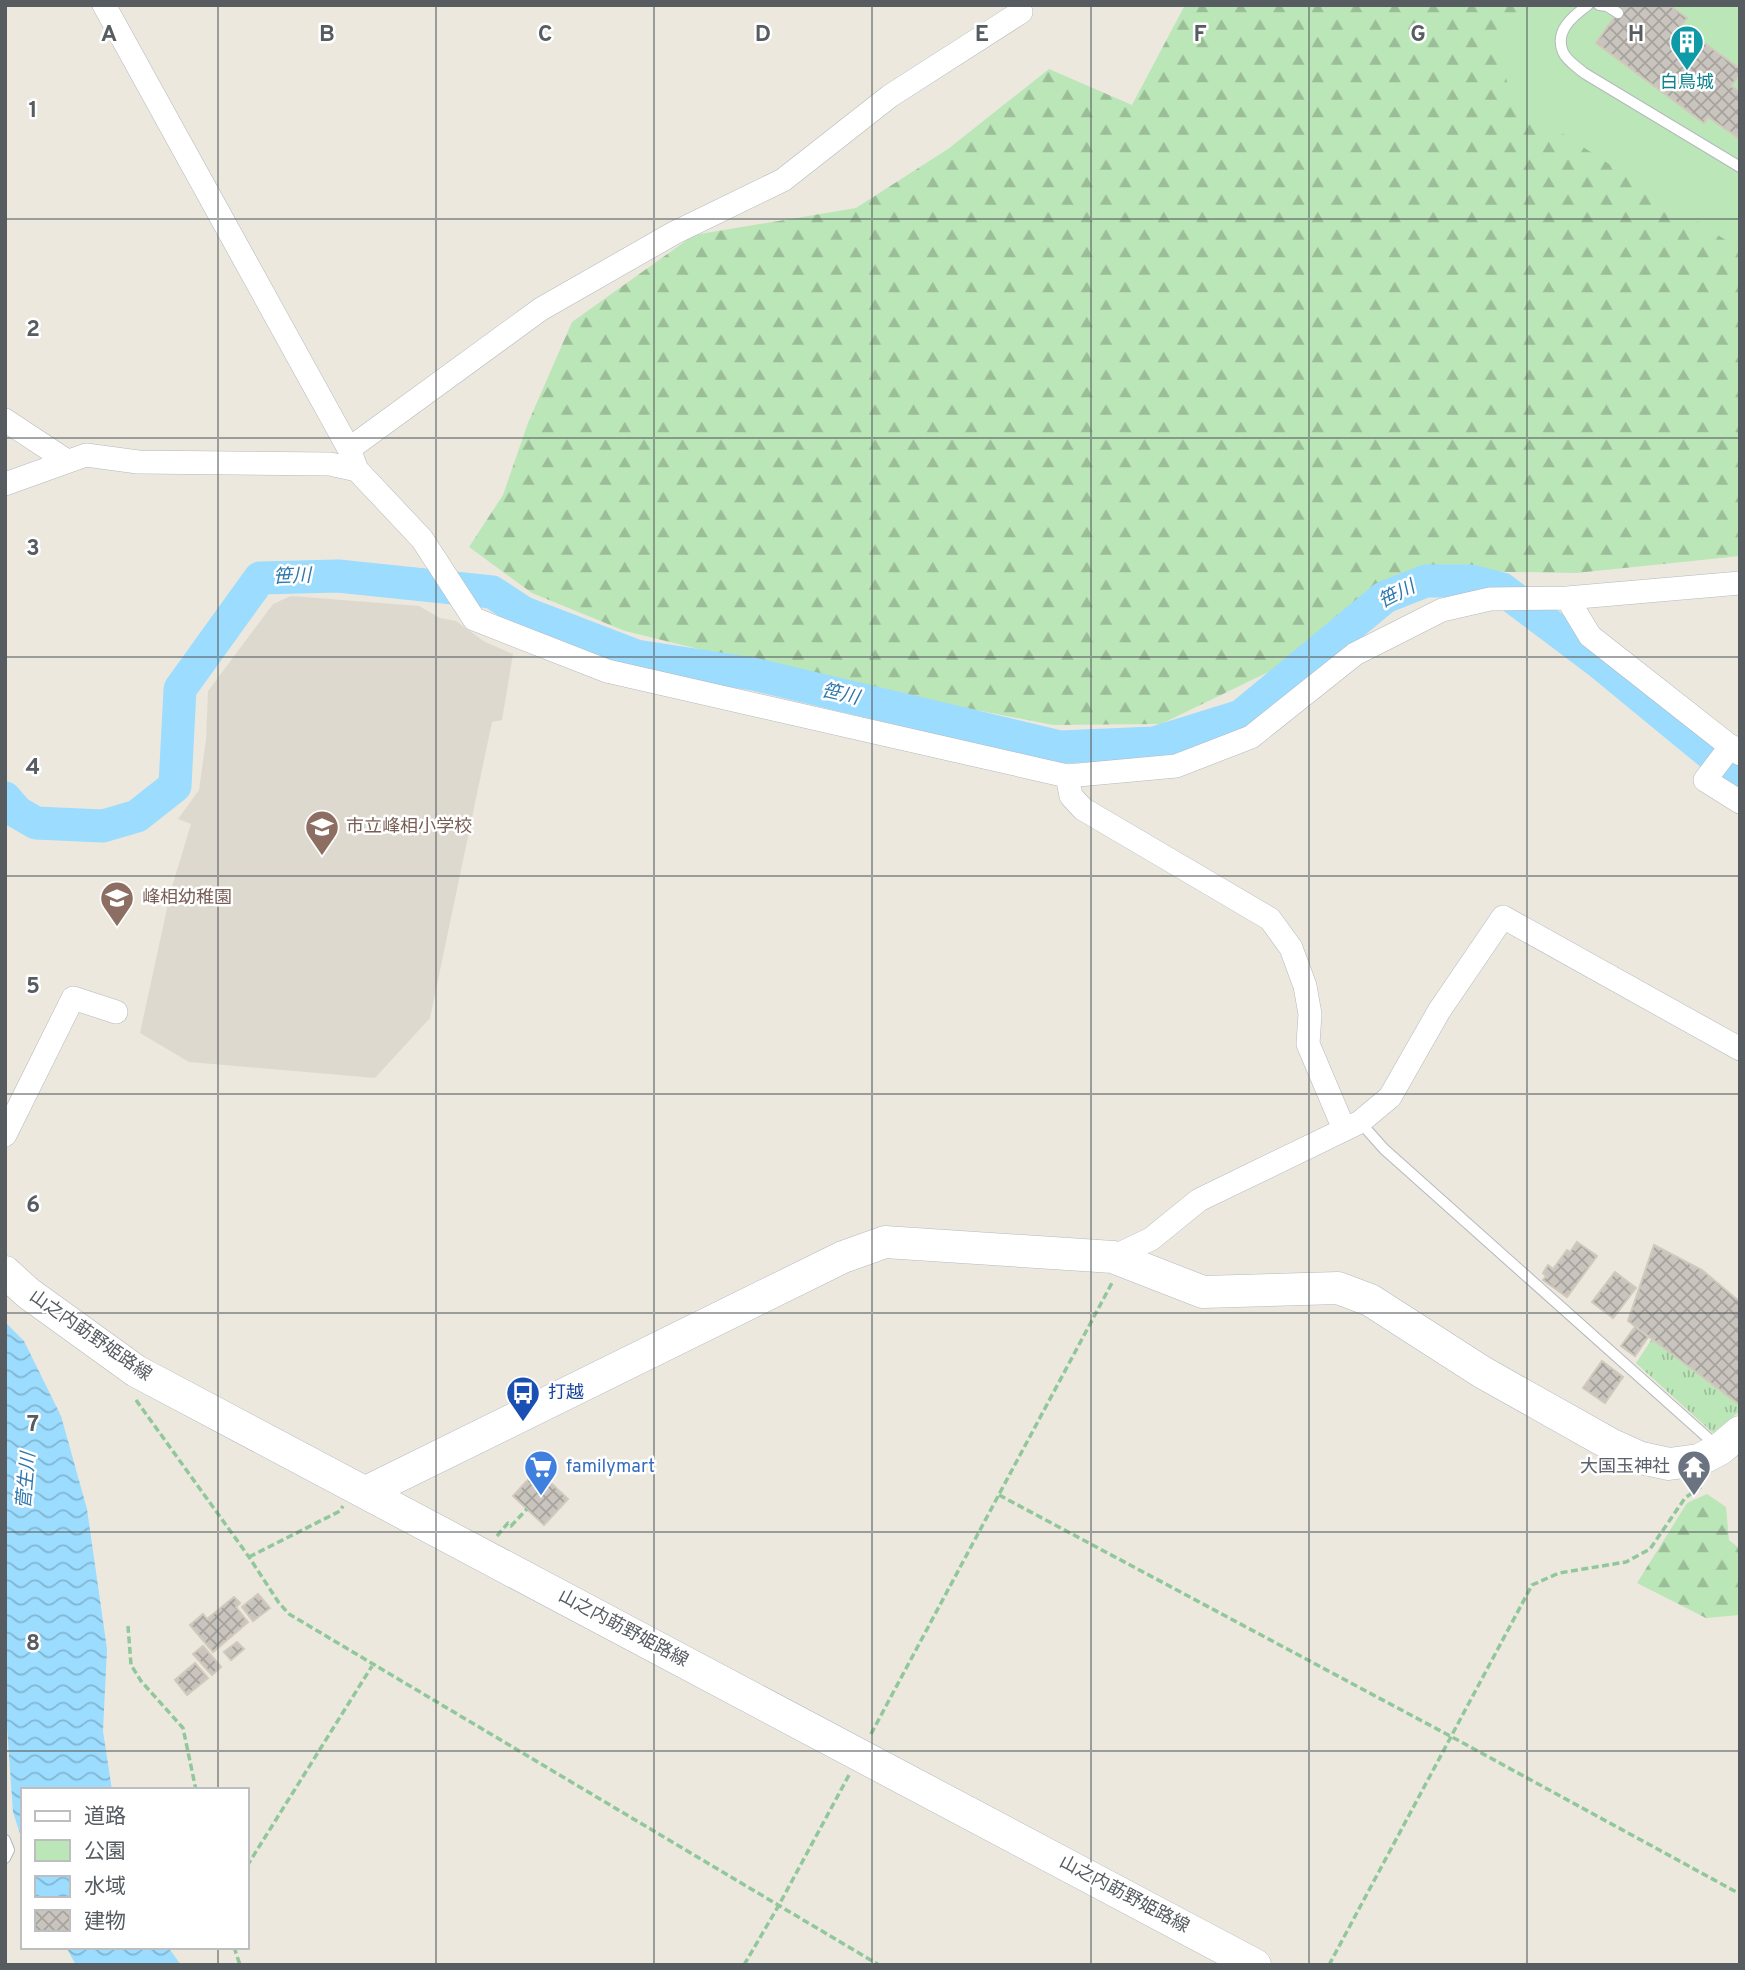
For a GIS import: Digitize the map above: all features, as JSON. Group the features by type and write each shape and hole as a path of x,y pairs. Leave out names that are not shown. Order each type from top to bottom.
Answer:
{"street":[{"path":"104,5 353,460 422,539 474,619 607,671 1067,776 1176,766 1251,737 1355,654 1442,610 1490,599 1567,598 1740,583"},
{"path":"5,484 86,455 138,462 330,464 353,460 541,309 674,233 783,180 890,96 1021,12"},
{"path":"5,420 67,461"},
{"path":"1567,598 1590,636 1735,750 1705,780 1740,802"},
{"path":"1067,776 1071,796 1083,809 1270,919 1291,948 1305,986 1310,1014 1308,1044 1352,1126"},
{"path":"1118,1259 1151,1239 1199,1200 1352,1126 1391,1097 1439,1011 1503,917 1735,1039"},
{"path":"5,1135 73,998 116,1012"},
{"path":"360,1489 843,1257 886,1242 1118,1259 1203,1292 1338,1287 1370,1300 1482,1372 1610,1444 1641,1458 1669,1464 1699,1460 1730,1441"},
{"name":"山之内莇野姫路線","path":"5,1272 28,1293 136,1371 1255,1965"}],"lane":[{"path":"1588,5 1570,17 1560,37 1563,54 1584,73 1740,167"},
{"path":"1599,5 1607,6 1618,13"},
{"path":"1352,1126 1384,1149 1730,1441"},
{"path":"5,1840 9,1850 5,1858"}],"path":[{"path":"744,1965 779,1905 999,1495 1118,1259"},
{"path":"135,1398 289,1614 879,1965"},
{"path":"1329,1965 1532,1585 1559,1573 1626,1562 1650,1549 1685,1497 1705,1484"},
{"path":"249,1557 340,1511 360,1489"},
{"path":"999,1495 1740,1894"},
{"path":"492,1544 508,1523 511,1525 527,1509"},
{"path":"128,1626 131,1665 141,1681 183,1728 196,1788"},
{"path":"248,1864 372,1665"}],"shaded area":[{"name":"市立峰相小学校","path":"291,596 419,606 440,618 456,621 485,642 513,654 502,720 492,722 430,1018 375,1078 189,1062 140,1033 171,890 191,824 178,819 199,790 206,740 208,691 273,604"}],"green space":[{"path":"1185,5 1560,5 1740,222 1740,556 1576,573 1458,571 1368,597 1291,661 1161,724 1053,725 829,681 625,631 532,593 469,547 503,495 528,423 572,322 694,235 856,208 948,149 1049,69 1132,105"},
{"path":"1523,5 1740,5 1740,242 1727,241 1511,100 1497,35"},
{"path":"1652,1339 1740,1405 1740,1411 1713,1433 1636,1363"},
{"path":"1707,1494 1726,1507 1729,1540 1740,1549 1740,1615 1706,1618 1637,1583 1687,1503"}],"water":[{"name":"菅生川","path":"5,1322 24,1341 61,1416 87,1509 107,1649 103,1731 112,1788 21,1788 21,1837 13,1812 5,1699"},
{"path":"67,1949 169,1949 181,1965 76,1965"}],"building":[{"name":"白鳥城","path":"1623,5 1669,5 1687,18 1681,26 1740,69 1740,74 1731,86 1740,92 1740,139 1708,117 1704,123 1596,43"},
{"path":"1577,1242 1597,1256 1567,1297 1543,1280 1546,1276 1543,1273 1548,1265 1553,1269 1567,1250 1570,1252"},
{"path":"1654,1245 1702,1270 1740,1302 1740,1405 1628,1321"},
{"path":"1615,1272 1636,1288 1613,1318 1592,1302"},
{"path":"1635,1327 1648,1337 1635,1356 1621,1346"},
{"path":"1602,1361 1623,1377 1605,1403 1583,1388"},
{"name":"familymart","path":"537,1470 568,1499 544,1525 513,1496"},
{"path":"258,1594 270,1608 253,1621 242,1607"},
{"path":"234,1597 240,1603 236,1607 248,1622 213,1652 190,1625 203,1614 207,1619"},
{"path":"237,1642 244,1649 231,1660 224,1652"},
{"path":"203,1646 221,1667 212,1675 193,1654"},
{"path":"195,1663 208,1678 187,1695 175,1680"}],"waterway":[{"name":"笹川","path":"5,798 17,812 36,823 103,826 137,816 175,786 180,689 260,578 338,576 492,592 524,613 636,656 753,674 1060,747 1154,743 1241,716 1385,597 1426,581 1471,581 1502,589 1599,662 1740,778"}],"place":[{"name":"白鳥城","path":"1687,72"},
{"name":"市立峰相小学校","path":"322,857"},
{"name":"峰相幼稚園","path":"117,928"},
{"name":"打越","path":"523,1423"},
{"name":"familymart","path":"541,1497"},
{"name":"大国玉神社","path":"1694,1497"}]}
